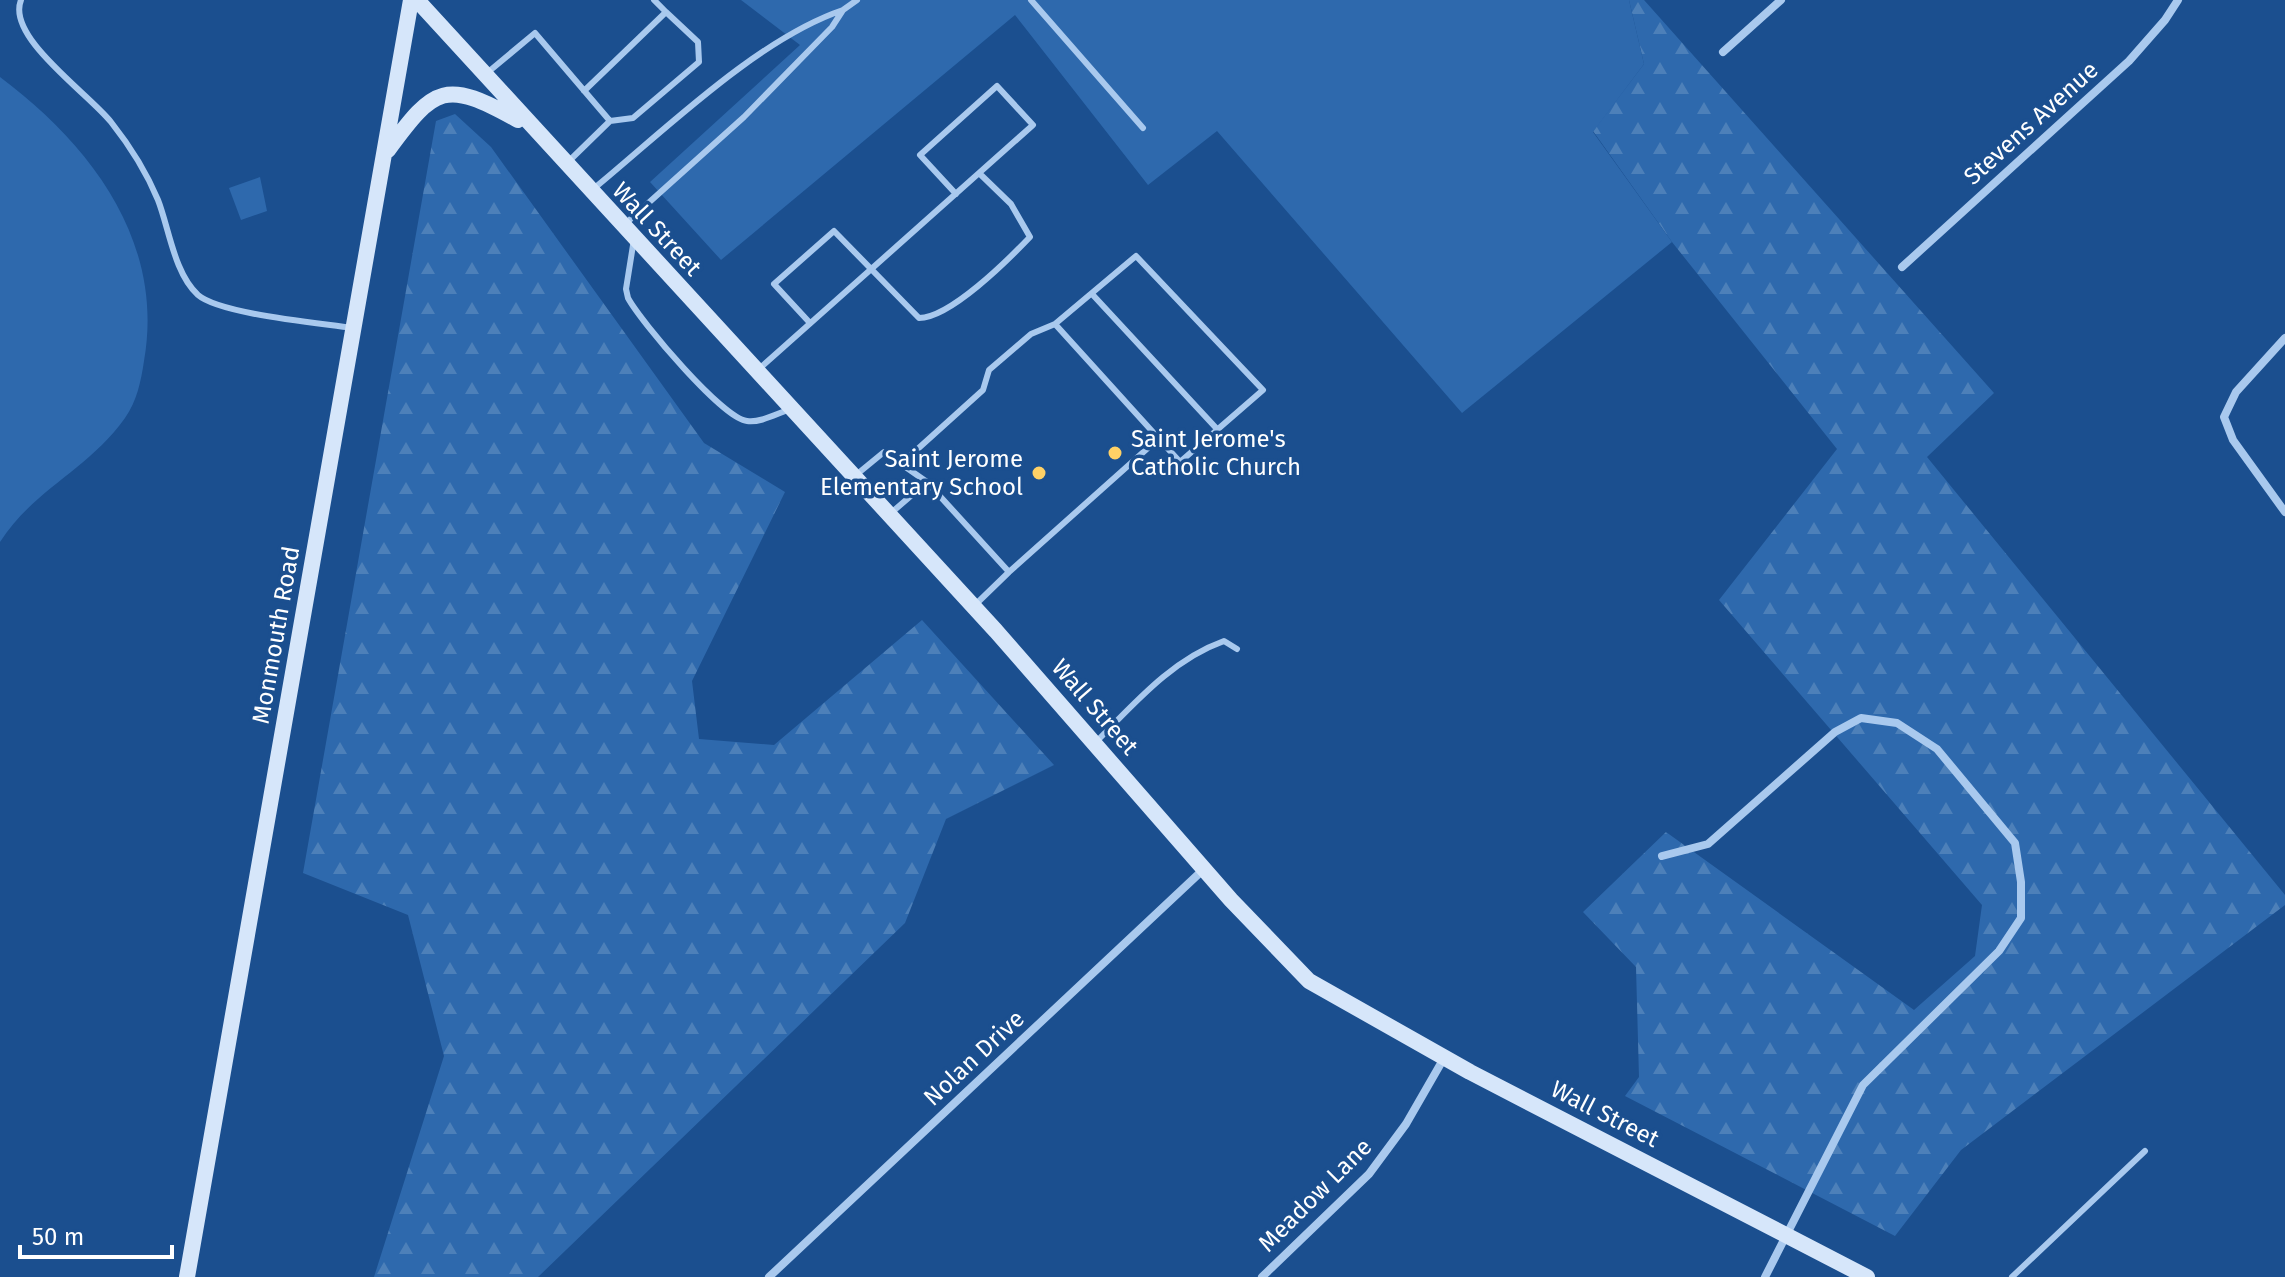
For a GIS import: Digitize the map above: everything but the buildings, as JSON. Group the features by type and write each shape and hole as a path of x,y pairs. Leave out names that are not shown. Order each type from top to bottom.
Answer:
{"street":[{"name":"Monmouth Road","path":"187,1277 411,0"},
{"name":"Wall Street","path":"417,0 529,126 973,606 1251,922 1309,981 1444,1058 1867,1277"},
{"path":"1723,52 1781,0"},
{"name":"Stevens Avenue","path":"1902,267 2129,61 2178,0"},
{"path":"384,155 417,110 432,98 446,94 475,98 529,126"},
{"path":"2285,338 2236,392 2224,417 2233,440 2285,512"},
{"path":"1662,856 1708,844 1835,732 1861,718 1897,723 1937,749 2015,843 2021,882 2021,918 1999,951 1863,1085 1765,1277"},
{"name":"Nolan Drive","path":"769,1277 1206,868"},
{"name":"Meadow Lane","path":"1262,1277 1369,1174 1406,1124 1444,1058"}],"lane":[{"path":"21,0 19,16 27,38 92,99 143,168 184,272 196,293 219,305 354,328"},
{"path":"566,165 610,121 633,118 699,62 698,42 654,0"},
{"path":"590,192 750,63 814,20 843,10 857,0"},
{"path":"1031,0 1143,128"},
{"path":"622,226 744,117 832,27 843,10"},
{"path":"584,91 666,12"},
{"path":"485,75 535,33 610,121"},
{"path":"756,371 869,270 956,194 1033,125 997,86 920,155 956,194"},
{"path":"810,323 774,284 834,231 919,318 931,318 1011,257 1030,237 1011,204 979,173"},
{"path":"634,239 626,289 628,298 676,361 738,419 755,421 791,409"},
{"path":"901,464 983,390 989,370 1031,334 1055,324 1136,256 1263,390 1180,462 1055,324"},
{"path":"1092,294 1217,429"},
{"path":"973,606 1158,439"},
{"path":"853,477 884,452 927,482 1009,572"},
{"path":"888,515 927,482"},
{"path":"1095,743 1158,680 1197,651 1224,641 1237,649"},
{"path":"2012,1277 2145,1151"}],"green space":[{"path":"741,0 1629,0 1644,64 1593,132 1672,242 1462,413 1217,131 1148,185 1015,15 721,260 650,182 800,45"},
{"path":"1629,0 1644,0 1994,393 1927,457 2285,895 2285,905 1961,1150 1895,1236 1625,1096 1639,1077 1636,967 1583,912 1666,832 1914,1010 1975,956 1982,905 1719,600 1837,449 1672,242 1593,131 1644,64"},
{"path":"0,77 64,133 91,165 114,200 132,237 143,276 148,317 140,383 125,418 94,452 29,507 0,542"},
{"path":"455,114 491,147 704,443 785,492 692,681 699,739 774,745 922,620 1054,765 946,819 905,923 538,1277 374,1277 444,1056 408,915 303,873 436,121"},
{"path":"260,177 267,211 241,220 229,188"}],"place":[{"name":"Saint Jerome's Catholic Church","path":"1115,453"},
{"name":"Saint Jerome Elementary School","path":"1039,473"}]}
